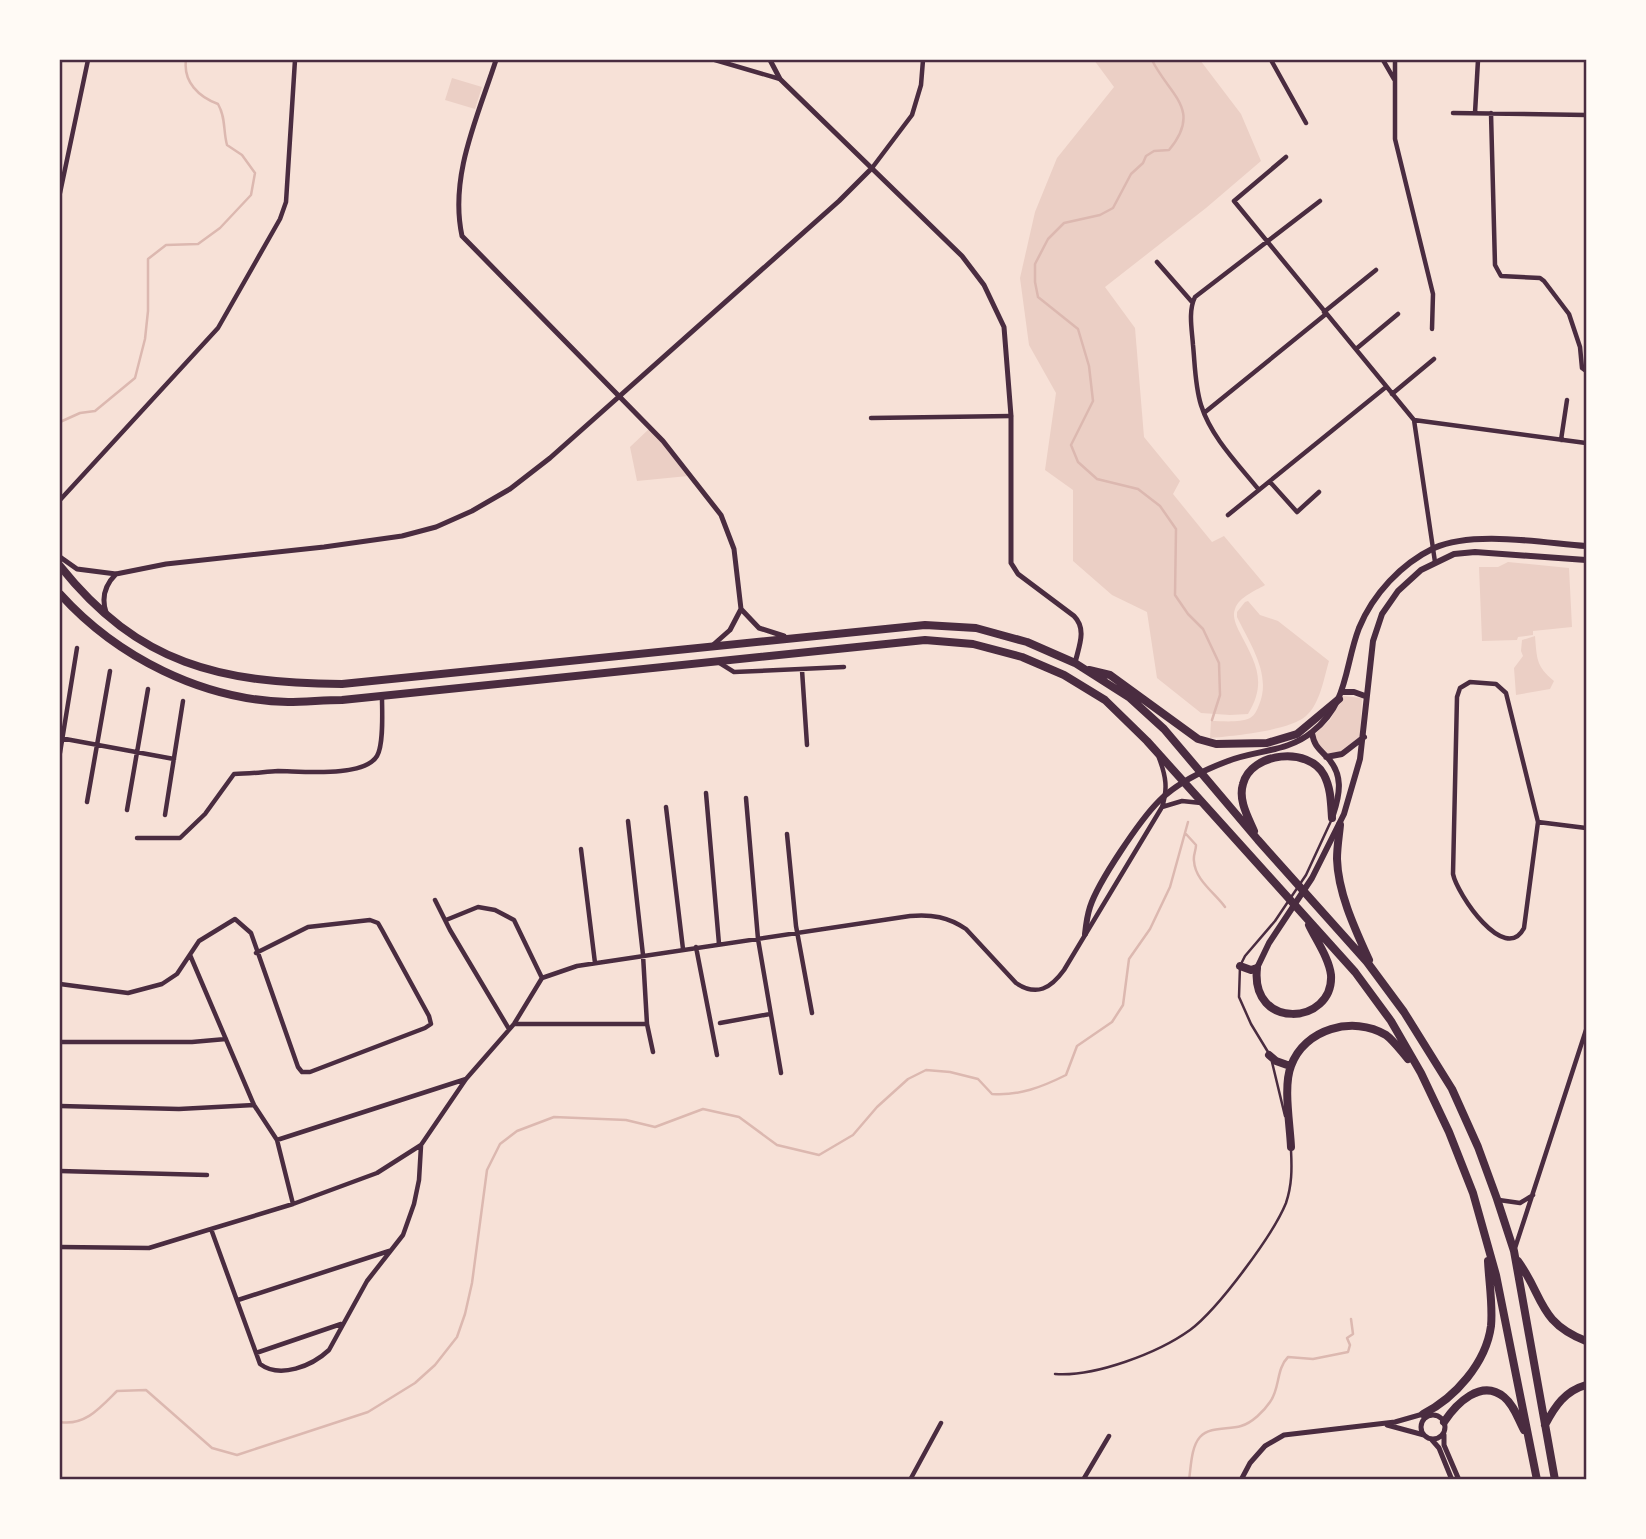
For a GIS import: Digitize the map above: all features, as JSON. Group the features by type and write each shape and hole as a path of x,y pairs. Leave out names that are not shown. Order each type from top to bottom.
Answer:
{"highway":[{"path":"60,566 108,618 156,650 218,673 279,683 342,684 925,625 976,628 1027,642 1087,670 1130,698 1164,729 1258,841 1375,972 1404,1012 1452,1089 1478,1147 1515,1254 1555,1479"},
{"path":"60,594 74,610 117,645 152,666 206,688 246,698 288,702 382,696 925,640 973,644 1022,657 1064,675 1105,700 1157,751 1355,972 1391,1021 1449,1132 1473,1193 1496,1275 1537,1479"},
{"path":"1087,670 1110,674 1198,739 1216,744 1268,743 1297,734 1341,695"},
{"path":"1258,841 1242,801 1242,785 1247,774 1262,762 1297,756 1315,764 1323,772 1328,785 1332,818"},
{"path":"1340,825 1337,859 1341,881 1357,934 1375,972"},
{"path":"1240,966 1251,971 1257,968 1258,990 1261,998 1271,1008 1293,1015 1307,1012 1317,1006 1329,989 1330,971 1305,916"},
{"path":"1291,1147 1288,1081 1290,1066 1300,1049 1312,1037 1343,1026 1356,1025 1388,1036 1420,1073"},
{"path":"1269,1055 1290,1066"},
{"path":"1423,1415 1457,1389 1484,1349 1491,1318 1487,1241"},
{"path":"1515,1254 1545,1312 1562,1328 1587,1342"},
{"path":"1545,1424 1560,1400 1570,1391 1587,1385"},
{"path":"1444,1422 1461,1401 1471,1395 1495,1392 1513,1407 1529,1440"}],"main road":[{"path":"1084,933 1089,908 1097,890 1143,820 1160,800 1174,788 1199,774 1241,756 1295,743 1312,733 1331,713 1341,695 1360,627 1390,580 1410,561 1447,543 1483,539 1587,546"},
{"path":"1257,968 1285,914 1340,825 1358,771 1373,641 1382,614 1398,591 1421,570 1454,554 1475,552 1587,560"},
{"path":"1341,695 1354,692 1365,696"},
{"path":"1312,733 1313,743 1339,777 1340,795 1332,818"},
{"path":"1326,757 1342,754 1364,737"}],"street":[{"path":"60,193 88,60"},
{"path":"60,500 218,328 280,219 286,202 295,60"},
{"path":"496,60 459,181 458,204 462,236 663,441 721,515 734,549 741,609 749,620 771,634 796,636"},
{"path":"715,60 780,79"},
{"path":"770,60 780,79 962,256 984,285 1004,327 1011,416 1011,563 1018,573 1080,623 1082,635 1074,663"},
{"path":"60,558 77,569 116,574 204,559 373,541 436,527 472,511 510,489 554,455 839,201 872,168 912,114 919,98 923,60"},
{"path":"1271,60 1306,123"},
{"path":"1383,60 1395,79"},
{"path":"1395,60 1395,139 1433,294 1433,329"},
{"path":"1475,113 1478,60"},
{"path":"1453,113 1587,115"},
{"path":"1491,113 1495,265 1501,276 1534,277 1544,281 1569,314 1580,347 1582,368 1587,371"},
{"path":"1286,157 1234,201 1414,420 1435,562"},
{"path":"1259,491 1219,440 1204,413 1196,385 1191,326 1192,302 1320,201"},
{"path":"1157,262 1192,302"},
{"path":"1204,413 1376,270"},
{"path":"1356,349 1398,314"},
{"path":"1392,394 1434,359"},
{"path":"1228,515 1386,387"},
{"path":"1561,440 1567,400"},
{"path":"871,418 1011,416"},
{"path":"1414,420 1587,443"},
{"path":"1270,482 1297,512 1319,492"},
{"path":"108,618 105,589 116,574"},
{"path":"713,645 730,630 741,609"},
{"path":"60,753 77,648"},
{"path":"717,662 734,672 844,667"},
{"path":"802,670 807,746"},
{"path":"87,802 110,671"},
{"path":"1470,682 1489,682 1502,687 1506,693 1538,822 1524,928 1516,937 1503,938 1491,930 1465,899 1453,874 1457,706 1459,690 1463,685 1470,682"},
{"path":"127,810 148,690"},
{"path":"137,838 180,838 205,814 234,774 275,771 308,773 351,769 373,762 379,753 382,696"},
{"path":"165,815 183,701"},
{"path":"61,739 174,759"},
{"path":"60,1247 149,1248 293,1204 377,1173 421,1145 466,1079 514,1024 542,978 595,963 909,916 935,915 966,929 1016,984 1034,991 1042,990 1056,980 1161,807 1165,797 1166,775 1157,751"},
{"path":"706,793 719,944"},
{"path":"746,798 758,939 781,1073"},
{"path":"1161,807 1182,801 1204,803"},
{"path":"666,807 683,949"},
{"path":"628,821 643,956 647,1024 653,1052"},
{"path":"1538,822 1587,828"},
{"path":"787,834 797,933 811,1013"},
{"path":"581,849 595,963"},
{"path":"435,900 509,1030"},
{"path":"446,920 478,907 495,910 514,920 542,978"},
{"path":"60,984 128,993 162,984 177,974 200,941 235,919 251,933 256,953 302,1072 310,1072 430,1024 429,1017 382,930 377,923 370,920 308,927 256,953"},
{"path":"696,947 717,1055"},
{"path":"190,954 254,1105 277,1140 293,1204"},
{"path":"720,1023 770,1014"},
{"path":"514,1024 647,1024"},
{"path":"1515,1254 1587,1030"},
{"path":"60,1042 227,1040"},
{"path":"277,1140 466,1079"},
{"path":"60,1106 179,1109 254,1105"},
{"path":"211,1229 260,1364 267,1370 286,1371 304,1366 329,1350 367,1281 398,1243 414,1204 419,1180 421,1145"},
{"path":"60,1171 207,1175"},
{"path":"1497,1199 1506,1203 1520,1203 1534,1195"},
{"path":"238,1300 390,1251"},
{"path":"256,1353 342,1324"},
{"path":"1412,1431 1410,1423 1423,1415"},
{"path":"1423,1415 1421,1426 1427,1437 1439,1448 1452,1479"},
{"path":"1241,1479 1250,1463 1265,1446 1284,1435 1380,1424 1423,1415 1438,1416 1444,1422 1444,1445 1459,1479"},
{"path":"910,1479 941,1423"},
{"path":"1380,1424 1427,1437 1438,1438 1445,1432"},
{"path":"1083,1479 1109,1436"}],"lane":[{"path":"1309,876 1332,818"},
{"path":"1055,1374 1080,1374 1153,1351 1191,1329 1247,1265 1282,1211 1291,1182 1291,1147 1275,1071 1239,997 1240,966 1245,956 1285,914"}],"shaded area":[{"path":"1094,60 1200,60 1241,114 1261,161 1105,287 1135,328 1144,437 1180,481 1173,494 1212,542 1224,536 1265,585 1244,598 1234,612 1257,672 1257,691 1248,714 1201,713 1157,678 1147,612 1112,595 1073,561 1073,490 1045,470 1056,393 1029,345 1020,278 1035,212 1057,158 1114,87"},
{"path":"452,78 482,87 475,109 445,100"},
{"path":"650,428 688,476 637,481 630,447"},
{"path":"1508,562 1569,568 1572,627 1533,631 1533,635 1518,637 1517,640 1482,641 1479,567 1498,567"},
{"path":"1248,601 1260,615 1278,621 1329,661 1323,683 1311,711 1298,721 1260,732 1210,738 1211,721 1250,718 1257,711 1262,694 1263,682 1258,660 1237,617 1237,612"},
{"path":"1535,636 1538,662 1554,681 1550,689 1516,695 1514,668 1523,656 1522,640"},
{"path":"1343,696 1362,698 1360,737 1343,751 1327,754 1316,740 1316,733 1330,720"}],"waterway":[{"path":"60,422 80,413 95,411 135,378 145,339 148,259 166,245 198,244 220,228 251,195 255,173 242,155 227,145 221,109 218,104 194,88 187,75 186,60"},
{"path":"1152,60 1180,103 1183,124 1179,136 1169,150 1154,151 1146,156 1143,163 1131,174 1113,208 1100,215 1064,223 1048,239 1035,264 1035,282 1038,297 1078,329 1089,366 1093,401 1071,445 1078,462 1097,479 1138,489 1160,506 1176,529 1175,595 1203,629 1219,663 1220,695 1212,720"},
{"path":"60,1422 69,1423 85,1418 117,1391 146,1390 212,1448 237,1455 368,1412 415,1383 435,1365 457,1337 472,1283 487,1170 500,1144 517,1131 554,1117 626,1120 655,1127 703,1109 739,1117 777,1145 819,1155 853,1135 877,1107 908,1079 926,1070 950,1072 978,1079 992,1094 1030,1090 1066,1075 1077,1046 1112,1022 1123,1005 1129,959 1150,929 1170,887 1188,822"},
{"path":"1186,834 1196,845 1194,859 1198,874 1225,907"},
{"path":"1189,1480 1193,1452 1200,1437 1214,1430 1241,1426 1257,1416 1273,1397 1282,1367 1288,1357 1313,1359 1348,1352 1350,1345 1347,1338 1353,1334 1351,1319"}]}
